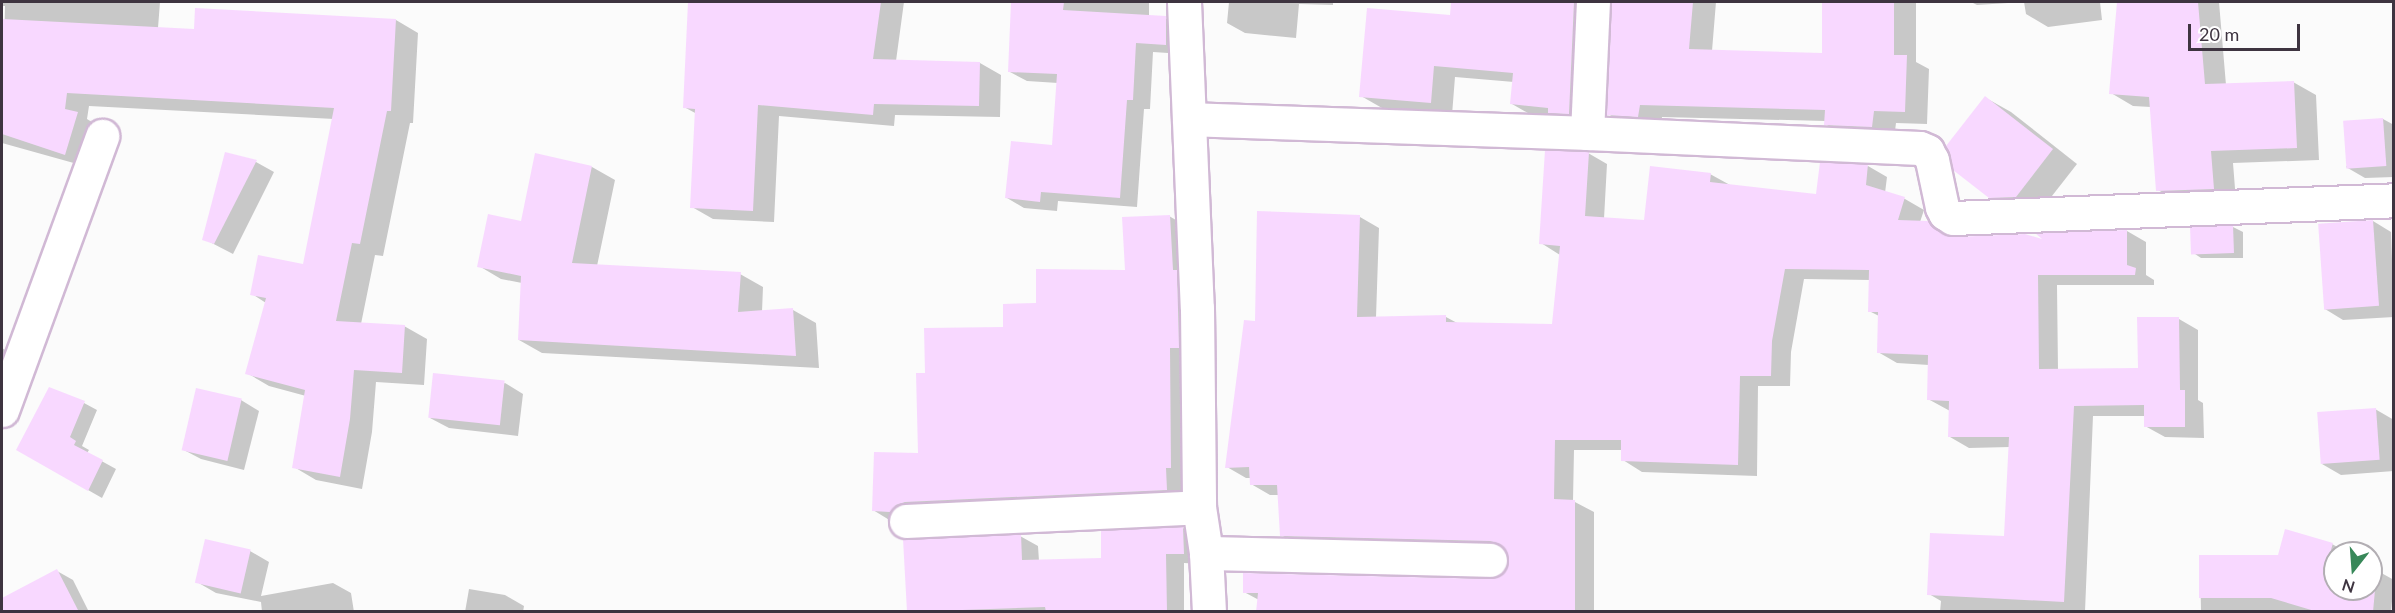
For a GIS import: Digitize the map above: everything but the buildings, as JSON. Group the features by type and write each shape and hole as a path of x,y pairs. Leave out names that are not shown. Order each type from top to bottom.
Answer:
{"street":[{"path":"1184,2 1197,308 1199,507 1206,553 1209,612"},
{"path":"1587,133 1593,2"},
{"path":"1190,118 1920,148 1927,151 1932,160 1942,207 1945,213 1953,218 2394,200"},
{"path":"2,410 102,135"},
{"path":"906,521 1199,507"},
{"path":"1206,553 1490,560"}]}
